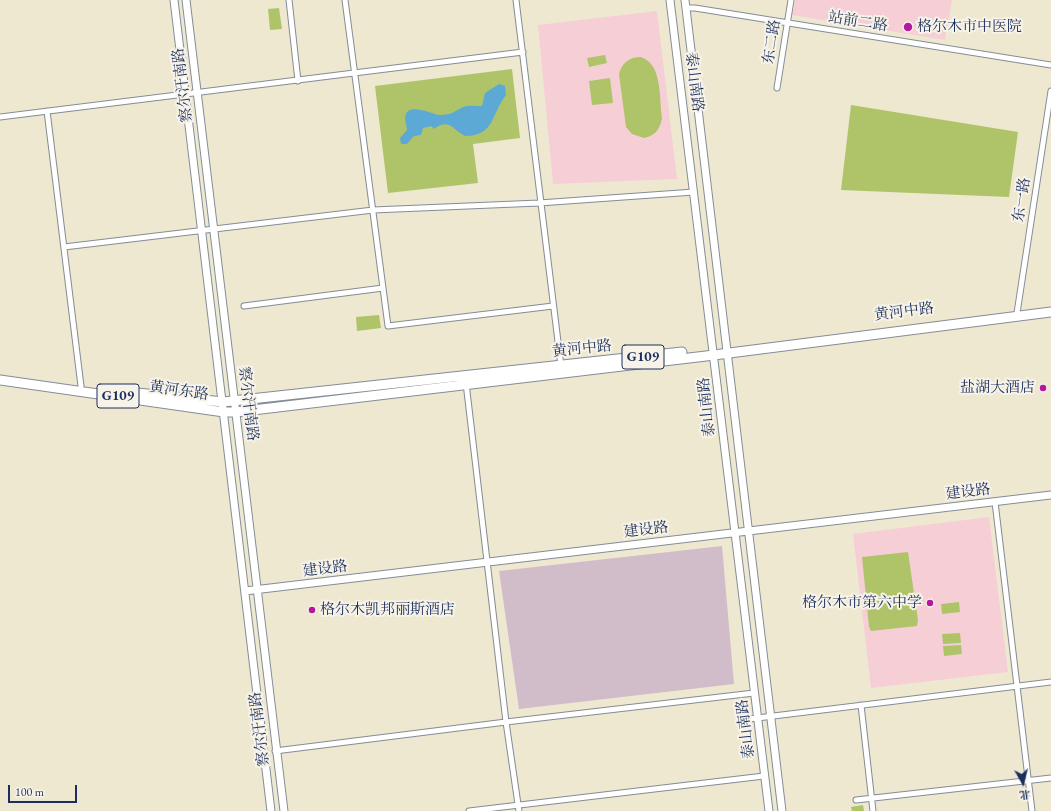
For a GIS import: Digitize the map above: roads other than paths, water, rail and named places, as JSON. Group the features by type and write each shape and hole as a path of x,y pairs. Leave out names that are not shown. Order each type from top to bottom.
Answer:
{"highway":[{"name":"黄河中路","path":"727,350 1051,308"},
{"name":"黄河中路","path":"236,412 561,366 727,350 1051,312"},
{"name":"黄河中路","path":"235,400 466,380 714,351"},
{"name":"黄河东路","path":"0,374 224,407 236,412"},
{"name":"黄河东路","path":"0,380 224,407 235,400"}],"street":[{"name":"察尔汗南路","path":"174,0 201,231 224,407 271,811"},
{"name":"察尔汗南路","path":"186,0 235,400 275,751 284,811"},
{"path":"288,0 298,81"},
{"path":"345,0 388,326 553,306"},
{"path":"516,0 561,366"},
{"name":"泰山南路","path":"670,0 769,811"},
{"name":"泰山南路","path":"685,0 782,811"},
{"name":"东二路","path":"776,88 791,0"},
{"name":"站前二路","path":"686,8 695,8 1051,65"},
{"path":"0,118 522,52"},
{"name":"东一路","path":"1017,313 1051,91"},
{"path":"47,111 81,386"},
{"path":"64,247 373,210 540,202 694,192"},
{"path":"244,306 383,288"},
{"path":"219,368 230,366"},
{"path":"466,380 506,722 519,811"},
{"name":"建设路","path":"245,592 1051,495"},
{"path":"995,502 1030,780 1032,811"},
{"path":"749,719 1051,682"},
{"path":"275,751 506,722 754,694"},
{"path":"861,705 873,811"},
{"path":"469,811 764,776"},
{"path":"856,800 1051,778"}],"water":[{"path":"499,84 505,86 506,95 491,123 482,132 475,135 465,136 450,125 443,124 433,129 432,126 423,128 421,135 414,136 407,144 401,144 400,138 407,130 405,118 410,110 415,109 444,115 451,114 465,106 482,106 485,93"}],"place":[{"name":"格尔木市中医院","path":"908,27"},
{"name":"盐湖大酒店","path":"1043,388"},
{"name":"格尔木市第六中学","path":"930,603"},
{"name":"格尔木凯邦丽斯酒店","path":"312,610"}]}
